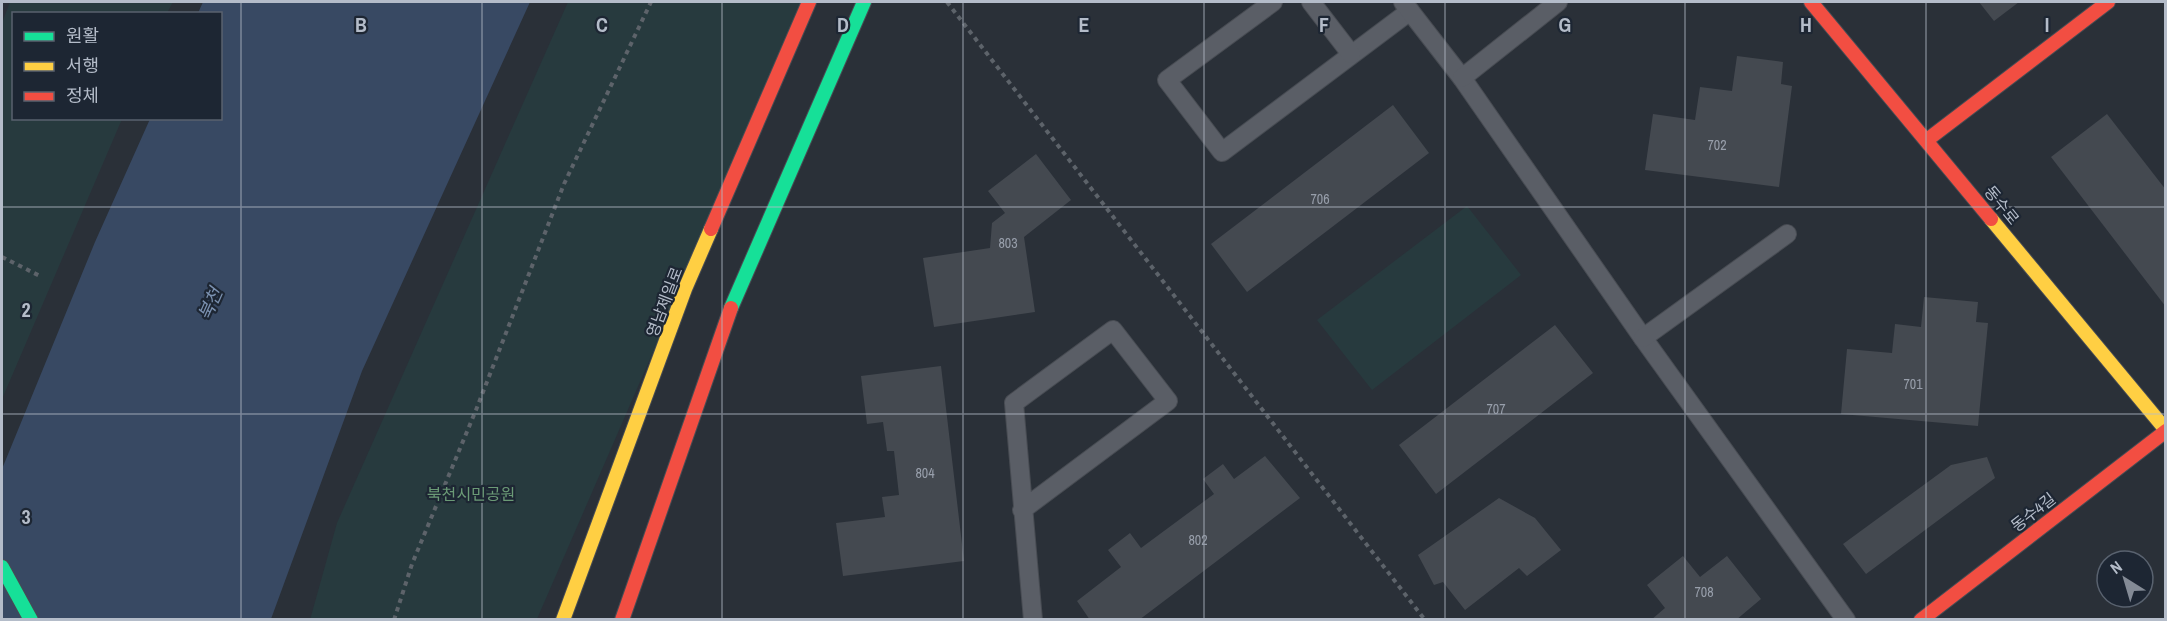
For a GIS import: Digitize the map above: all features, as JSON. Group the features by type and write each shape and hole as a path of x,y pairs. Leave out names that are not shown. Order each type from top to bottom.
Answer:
{"street":[{"name":"영남제일로","path":"563,620 685,289 809,2"},
{"path":"622,620 733,302 864,2"},
{"name":"동수로","path":"1811,2 2166,430"},
{"path":"1927,140 2108,2"},
{"name":"동수4길","path":"1921,620 2166,430"},
{"path":"2,567 31,620"}],"lane":[{"path":"1273,2 1167,80 1222,152 1351,54 1406,6 1462,78 1643,338 1846,620"},
{"path":"1311,2 1351,54"},
{"path":"1462,78 1558,2"},
{"path":"1643,338 1787,234"},
{"path":"1022,510 1168,401 1113,330 1014,403 1022,510 1033,620"}],"path":[{"path":"394,620 412,564 476,410 564,184 651,2"},
{"path":"947,2 1425,620"},
{"path":"2,257 40,276"}],"green space":[{"path":"10,2 173,2 168,12 12,12 12,120 122,120 2,399 2,23"},
{"name":"북천시민공원","path":"568,2 805,2 537,619 310,620 337,523"},
{"path":"1467,206 1521,275 1372,390 1317,320"}],"water":[{"name":"북천","path":"203,2 530,2 362,371 271,619 2,620 2,469 95,242 150,120 222,120 222,12 198,12"}],"building":[{"path":"1979,2 2019,2 1994,21"},
{"path":"1737,56 1783,62 1781,84 1792,86 1779,187 1645,170 1653,114 1695,120 1700,87 1732,91"},
{"path":"1393,105 1429,153 1247,292 1211,244"},
{"path":"2107,114 2166,190 2166,307 2051,157"},
{"path":"1036,154 1071,200 1024,237 1035,312 934,327 923,258 990,248 992,223 1005,213 988,191"},
{"path":"1924,297 1978,302 1976,322 1988,323 1978,426 1841,414 1847,349 1892,353 1895,324 1921,327"},
{"path":"1555,325 1593,373 1436,494 1399,445"},
{"path":"941,366 964,561 843,576 836,523 885,517 882,497 899,495 894,451 887,451 883,422 867,424 861,376"},
{"path":"1265,456 1300,498 1139,620 1090,620 1077,601 1121,567 1108,550 1130,533 1141,548 1214,494 1203,479 1223,464 1234,479"},
{"path":"1987,457 1995,478 1866,574 1843,544 1951,465"},
{"path":"1499,498 1535,518 1561,550 1527,576 1519,568 1465,610 1443,582 1434,585 1418,555"},
{"path":"1683,556 1700,577 1727,556 1761,599 1736,620 1651,620 1665,608 1647,585"}],"traffic: fast":[{"path":"731,308 864,2"},
{"path":"2,567 31,620"}],"traffic: slow":[{"path":"1991,219 2166,430"},
{"path":"563,620 685,289 711,229"}],"traffic: jam":[{"path":"711,229 809,2"},
{"path":"1811,2 1991,219"},
{"path":"1927,140 2108,2"},
{"path":"622,620 731,308"},
{"path":"1921,620 2166,431"}]}
